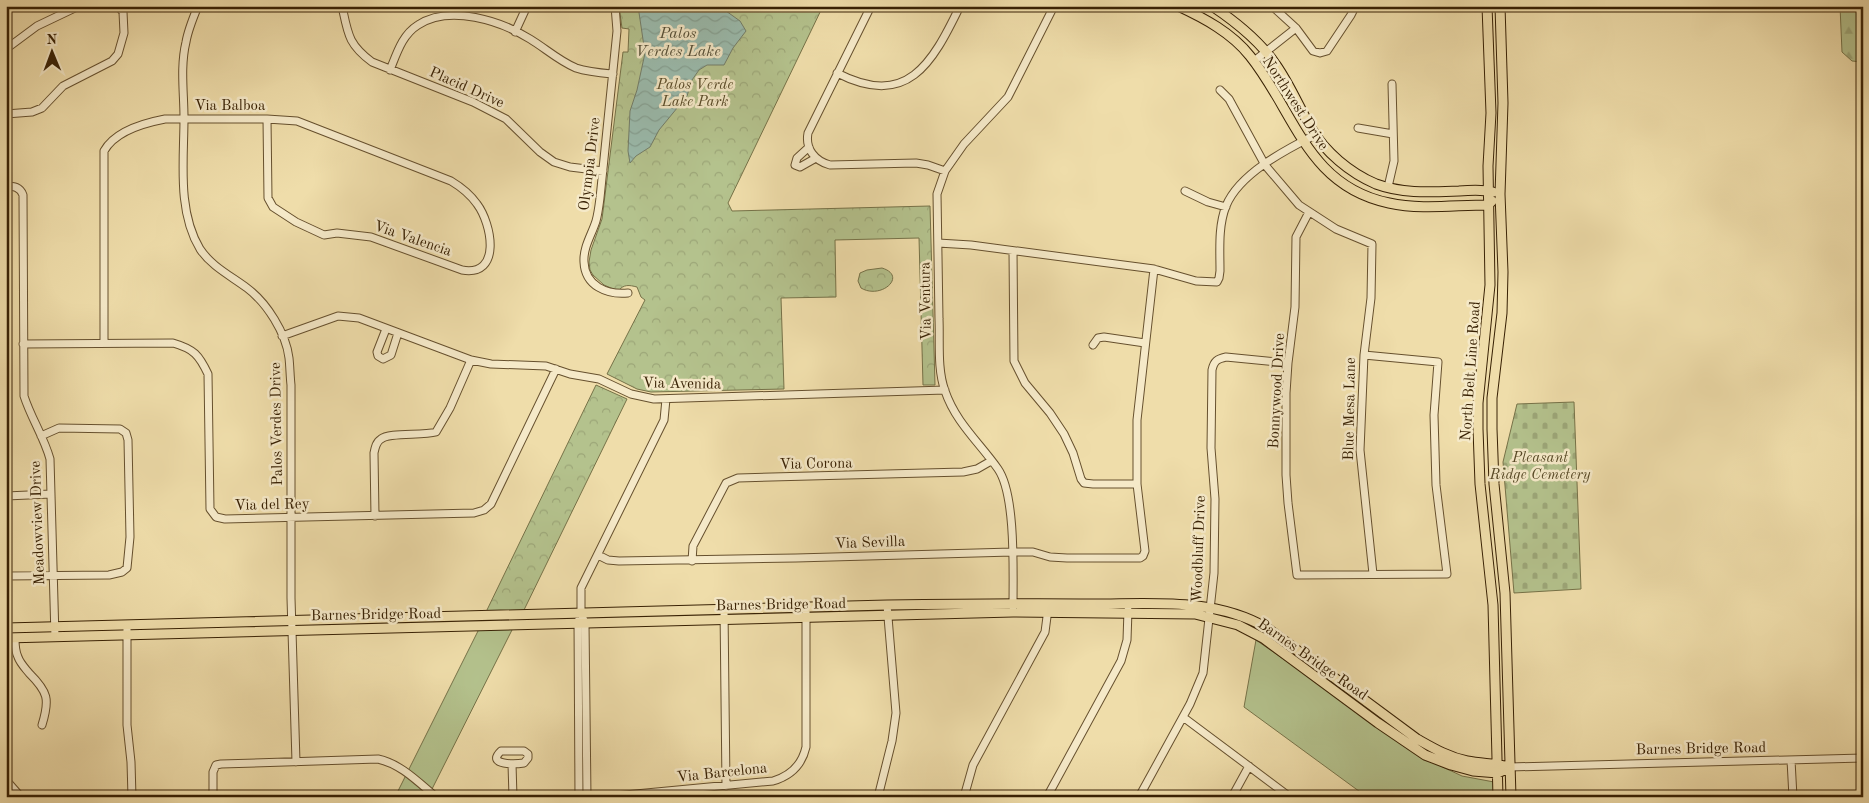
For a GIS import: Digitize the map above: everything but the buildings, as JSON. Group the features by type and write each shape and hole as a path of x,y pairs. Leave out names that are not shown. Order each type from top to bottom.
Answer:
{"main road":[{"name":"Northwest Drive","path":"1178,6 1198,15 1229,36 1254,61 1279,99 1302,141 1314,158 1335,177 1360,193 1387,203 1409,206 1488,205"},
{"name":"Northwest Drive","path":"1212,6 1235,23 1266,51 1287,82 1315,135 1335,158 1346,166 1366,179 1388,187 1423,192 1488,190 1500,194"},
{"name":"North Belt Line Road","path":"1487,6 1491,83 1488,190 1490,285 1478,403 1478,429 1480,484 1494,626 1498,797"},
{"name":"North Belt Line Road","path":"1500,6 1502,124 1500,194 1503,272 1502,313 1492,398 1492,429 1494,484 1505,593 1511,797"},
{"path":"1490,124 1502,124"},
{"path":"1488,205 1500,194"},
{"path":"1478,429 1492,429"},
{"name":"Barnes Bridge Road","path":"393,623 581,613 887,605 1128,609 1195,614 1238,625 1254,632 1425,755 1464,769 1510,767"},
{"name":"Barnes Bridge Road","path":"1128,609 1196,605 1242,616 1262,624 1417,739 1437,751 1467,761 1498,768"},
{"name":"Barnes Bridge Road","path":"6,628 127,625 581,623 888,615 1013,608"},
{"name":"Barnes Bridge Road","path":"10,638 127,635 292,625"},
{"path":"1494,626 1506,625"},
{"path":"1276,646 1282,638"},
{"path":"1327,684 1333,676"}],"street":[{"path":"6,49 37,26 79,6"},
{"path":"6,114 32,112 42,108 63,86 112,61 118,54 124,32 123,12 118,6"},
{"name":"Palos Verdes Drive","path":"198,6 185,43 183,65 184,185 186,206 192,231 200,249 209,260 249,290 264,305 282,336 289,358 291,385 290,518 296,762"},
{"name":"Placid Drive","path":"342,6 352,44 372,62 473,102 506,119 540,152 554,162 570,167 603,171"},
{"path":"515,32 527,6"},
{"name":"Olympia Drive","path":"615,6 617,31 600,198 596,220 586,246 584,261 591,282 600,289 615,294 628,293"},
{"path":"871,6 808,133 807,140 811,153 824,164 830,165 916,163 945,171"},
{"path":"837,73 856,83 885,86 903,83 924,66 938,47 960,6"},
{"name":"Via Ventura","path":"1013,608 1011,511 1008,492 999,470 965,429 945,390 940,356 937,194 945,171 964,144 1008,97 1054,6"},
{"path":"1272,6 1296,28 1313,51 1320,53 1327,50 1352,9"},
{"path":"390,70 401,43 418,25 438,18 466,15 488,21 528,38 573,66 597,73 613,74"},
{"path":"1254,61 1296,28"},
{"path":"1388,187 1394,161 1392,84"},
{"path":"1220,90 1229,99 1265,164 1299,205 1309,212"},
{"name":"Via Balboa","path":"104,343 104,151 108,143 116,137 141,125 165,119 267,118 296,120 451,181 466,191 478,205 485,218 490,242 487,261"},
{"name":"Via Valencia","path":"267,118 268,198 273,208 296,222 324,235 337,233 372,237 462,270 478,270 487,261"},
{"path":"1358,128 1393,134"},
{"path":"938,243 1154,269 1196,281 1216,282 1220,271 1222,222 1226,207 1240,183 1265,164 1315,135"},
{"path":"809,148 797,158 795,165 800,167 816,158"},
{"name":"Meadowview Drive","path":"6,186 14,186 21,190 23,195 24,396 29,413 50,459 55,637"},
{"path":"1185,191 1208,202 1226,207"},
{"name":"Blue Mesa Lane","path":"1309,212 1336,229 1372,244 1371,298 1364,355 1360,450 1373,574"},
{"name":"Bonnywood Drive","path":"1309,212 1296,237 1295,307 1288,363 1286,476 1297,575 1373,574"},
{"path":"1013,251 1014,361 1025,384 1050,413 1064,434 1073,453 1080,479 1093,484 1137,484 1138,402 1154,269"},
{"name":"Via Avenida","path":"282,336 338,316 359,318 471,360 491,364 546,366 570,374 599,379 642,398 666,399 945,390"},
{"path":"386,328 377,352 378,356 383,359 391,355 398,333"},
{"path":"1094,345 1098,338 1104,337 1144,343"},
{"name":"Via del Rey","path":"23,344 173,343 188,348 200,358 208,374 210,508 216,517 225,519 474,513 484,510 491,504 556,369"},
{"path":"1364,355 1438,362 1434,415 1436,484 1446,574 1373,574"},
{"name":"Woodbluff Drive","path":"1139,797 1197,690 1203,673 1214,573 1215,498 1211,448 1212,370 1214,363 1218,359 1226,357 1288,363"},
{"path":"375,516 374,453 376,445 380,439 387,436 426,435 436,432 450,408 471,360"},
{"path":"579,797 581,588 664,420 666,399"},
{"path":"6,576 109,575 122,572 127,568 130,537 128,440 126,433 120,429 59,428 41,436"},
{"name":"Via Corona","path":"692,561 693,546 726,483 738,478 963,472 977,469 991,461"},
{"name":"Via Sevilla","path":"598,555 608,560 619,561 692,561 1033,552 1050,557 1134,559 1143,556 1144,546 1137,484"},
{"path":"6,496 51,494"},
{"path":"878,797 892,742 896,713 887,605"},
{"name":"Via Barcelona","path":"604,797 772,781 784,778 794,770 804,757 806,746 806,607"},
{"path":"964,797 973,765 1045,632 1048,608"},
{"path":"724,609 726,786"},
{"path":"1046,797 1121,661 1127,640 1128,609"},
{"path":"581,623 587,797"},
{"path":"127,625 128,725 132,797"},
{"path":"10,638 17,656 45,691 47,710 42,725"},
{"path":"1183,717 1290,797"},
{"name":"Barnes Bridge Road","path":"1510,767 1863,758"},
{"path":"213,797 213,772 216,765 378,759 385,760 399,767 436,797"},
{"path":"1791,760 1793,797"},
{"path":"512,764 513,797"},
{"path":"1232,797 1249,766"},
{"path":"6,780 21,797"}],"green space":[{"name":"Palos Verde Lake Park","path":"619,6 823,6 728,203 732,211 930,206 935,385 923,385 919,238 835,240 836,297 781,298 784,389 651,392 637,389 607,374 645,300 641,297 637,287 622,287 618,291 604,285 593,275 589,262 591,250 602,219 623,52 628,52 629,29 622,28"},
{"path":"1840,6 1863,6 1863,62 1852,61 1842,52"},
{"path":"882,268 892,276 889,286 876,291 861,288 858,281 860,273"},
{"path":"596,385 627,399 523,612 486,612"},
{"name":"Pleasant Ridge Cemetery","path":"1574,402 1581,589 1514,593 1503,462 1517,404"},
{"path":"513,628 428,797 395,797 479,629"},
{"path":"1256,640 1430,761 1462,776 1494,782 1494,797 1367,797 1244,707"}],"water":[{"name":"Palos Verdes Lake","path":"638,6 719,6 740,21 746,31 733,48 724,65 707,65 699,70 692,80 687,96 659,130 650,147 636,156 630,163 628,151 630,111 637,90 645,53"}]}
